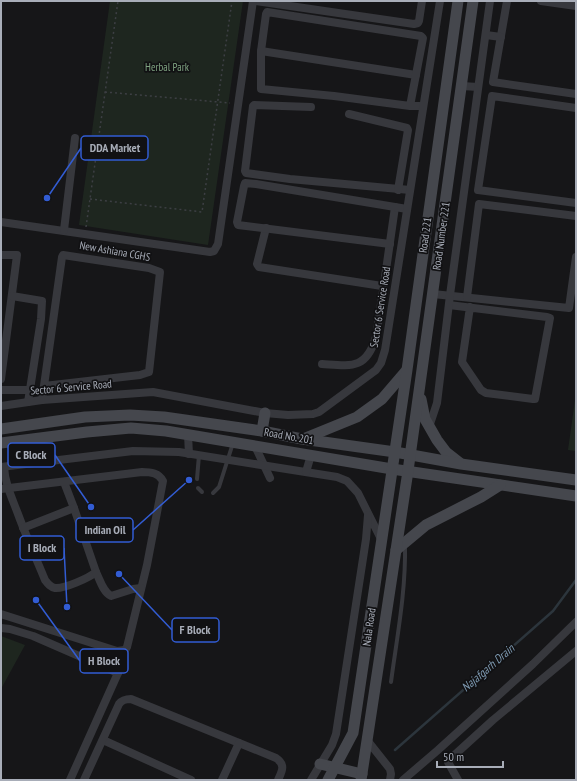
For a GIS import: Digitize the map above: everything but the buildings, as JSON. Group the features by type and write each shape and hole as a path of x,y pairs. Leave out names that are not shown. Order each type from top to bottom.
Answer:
{"main road":[{"name":"Road 221","path":"392,469 458,1"},
{"name":"Road Number 221","path":"408,472 473,1"},
{"path":"302,439 357,417 382,399 407,370"},
{"path":"420,391 425,419 429,427 446,452 461,464"},
{"path":"262,431 265,413"},
{"name":"Road No. 201","path":"1,429 85,418 130,415 164,417 395,452 409,456 461,464 576,480"},
{"name":"Road No. 201","path":"1,443 131,428 188,435 408,472 576,496"},
{"name":"Nala Road","path":"328,780 353,733 392,469"},
{"name":"Nala Road","path":"361,777 408,472"},
{"path":"396,550 426,525 481,497 500,485"},
{"path":"320,764 361,777"}],"street":[{"path":"1,222 210,252 214,250 218,244 254,1 414,24 419,21 422,1"},
{"name":"Sector 6 Service Road","path":"1,406 42,400 153,392 265,413 288,415 313,414 319,412 376,370 381,363 385,350 440,1"},
{"path":"429,427 437,403 450,295 490,1"},
{"path":"507,1 493,82 576,94"},
{"path":"541,1 576,6"},
{"path":"410,106 423,38 420,35 267,12 261,51 261,89 334,96 410,106 423,106"},
{"path":"486,35 501,37"},
{"path":"261,51 416,75"},
{"path":"462,86 478,87"},
{"path":"576,108 492,96 478,190 576,203"},
{"path":"311,107 253,106 247,150 246,173 290,179 410,190"},
{"path":"475,111 489,114"},
{"path":"349,114 407,128 408,130 398,190"},
{"path":"64,230 75,138"},
{"path":"390,244 237,224 245,183 407,209"},
{"path":"467,297 480,204 576,216"},
{"path":"322,364 347,366 354,365 368,355 374,345 395,207"},
{"path":"266,228 257,264 259,267 380,286 384,284"},
{"path":"1,255 17,255 1,379"},
{"name":"New Ashiana CGHS","path":"63,255 149,268 160,272 149,372 140,375 44,386 63,255"},
{"path":"433,294 569,308 576,257"},
{"path":"12,296 42,301 41,319 28,402"},
{"path":"449,305 470,307 550,318 551,321 535,399 533,400 486,393 481,390 462,362 470,307"},
{"path":"42,400 44,386"},
{"path":"1,390 29,390"},
{"path":"188,435 189,454"},
{"path":"256,446 270,478"},
{"path":"96,572 61,587 55,588 50,586 45,580 23,528 4,489 2,467 133,451 179,452 337,477 347,481 353,487 362,500 382,541"},
{"path":"306,472 311,455"},
{"path":"4,489 142,472 156,474 160,476 163,481 147,565 127,647 118,673 70,780"},
{"path":"64,482 96,572 108,595 111,596 141,588"},
{"path":"23,528 74,508"},
{"path":"311,780 332,745 336,734 366,540 368,515"},
{"path":"1,614 117,651 125,650"},
{"path":"403,780 472,720 576,622"},
{"path":"1,628 10,629 33,636 118,673"},
{"path":"458,780 448,762 449,760 493,720 576,651"},
{"path":"84,780 119,704 122,700 126,699 131,699 262,751 280,761 283,765 283,770 278,780"},
{"path":"103,740 191,780"},
{"path":"367,740 390,769 390,780"},
{"path":"222,780 239,743"}],"lane":[{"path":"213,493 219,487 226,459 233,442"},
{"path":"197,479 199,455"},
{"path":"198,488 202,492"},
{"path":"391,682 403,600 406,565 405,542"}],"path":[{"path":"85,233 118,1"},
{"path":"90,199 202,212 232,1"},
{"path":"105,92 238,103"}],"green space":[{"name":"Herbal Park","path":"110,1 243,1 208,245 79,225"},
{"path":"576,393 576,451 568,450"},
{"path":"1,636 25,645 1,689"}],"waterway":[{"name":"Najafgarh Drain","path":"395,750 553,611 576,580"}],"place":[{"name":"DDA Market","path":"47,198"},
{"name":"Indian Oil","path":"189,480"},
{"name":"C Block","path":"91,507"},
{"name":"F Block","path":"119,574"},
{"name":"H Block","path":"36,600"},
{"name":"I Block","path":"67,607"}]}
